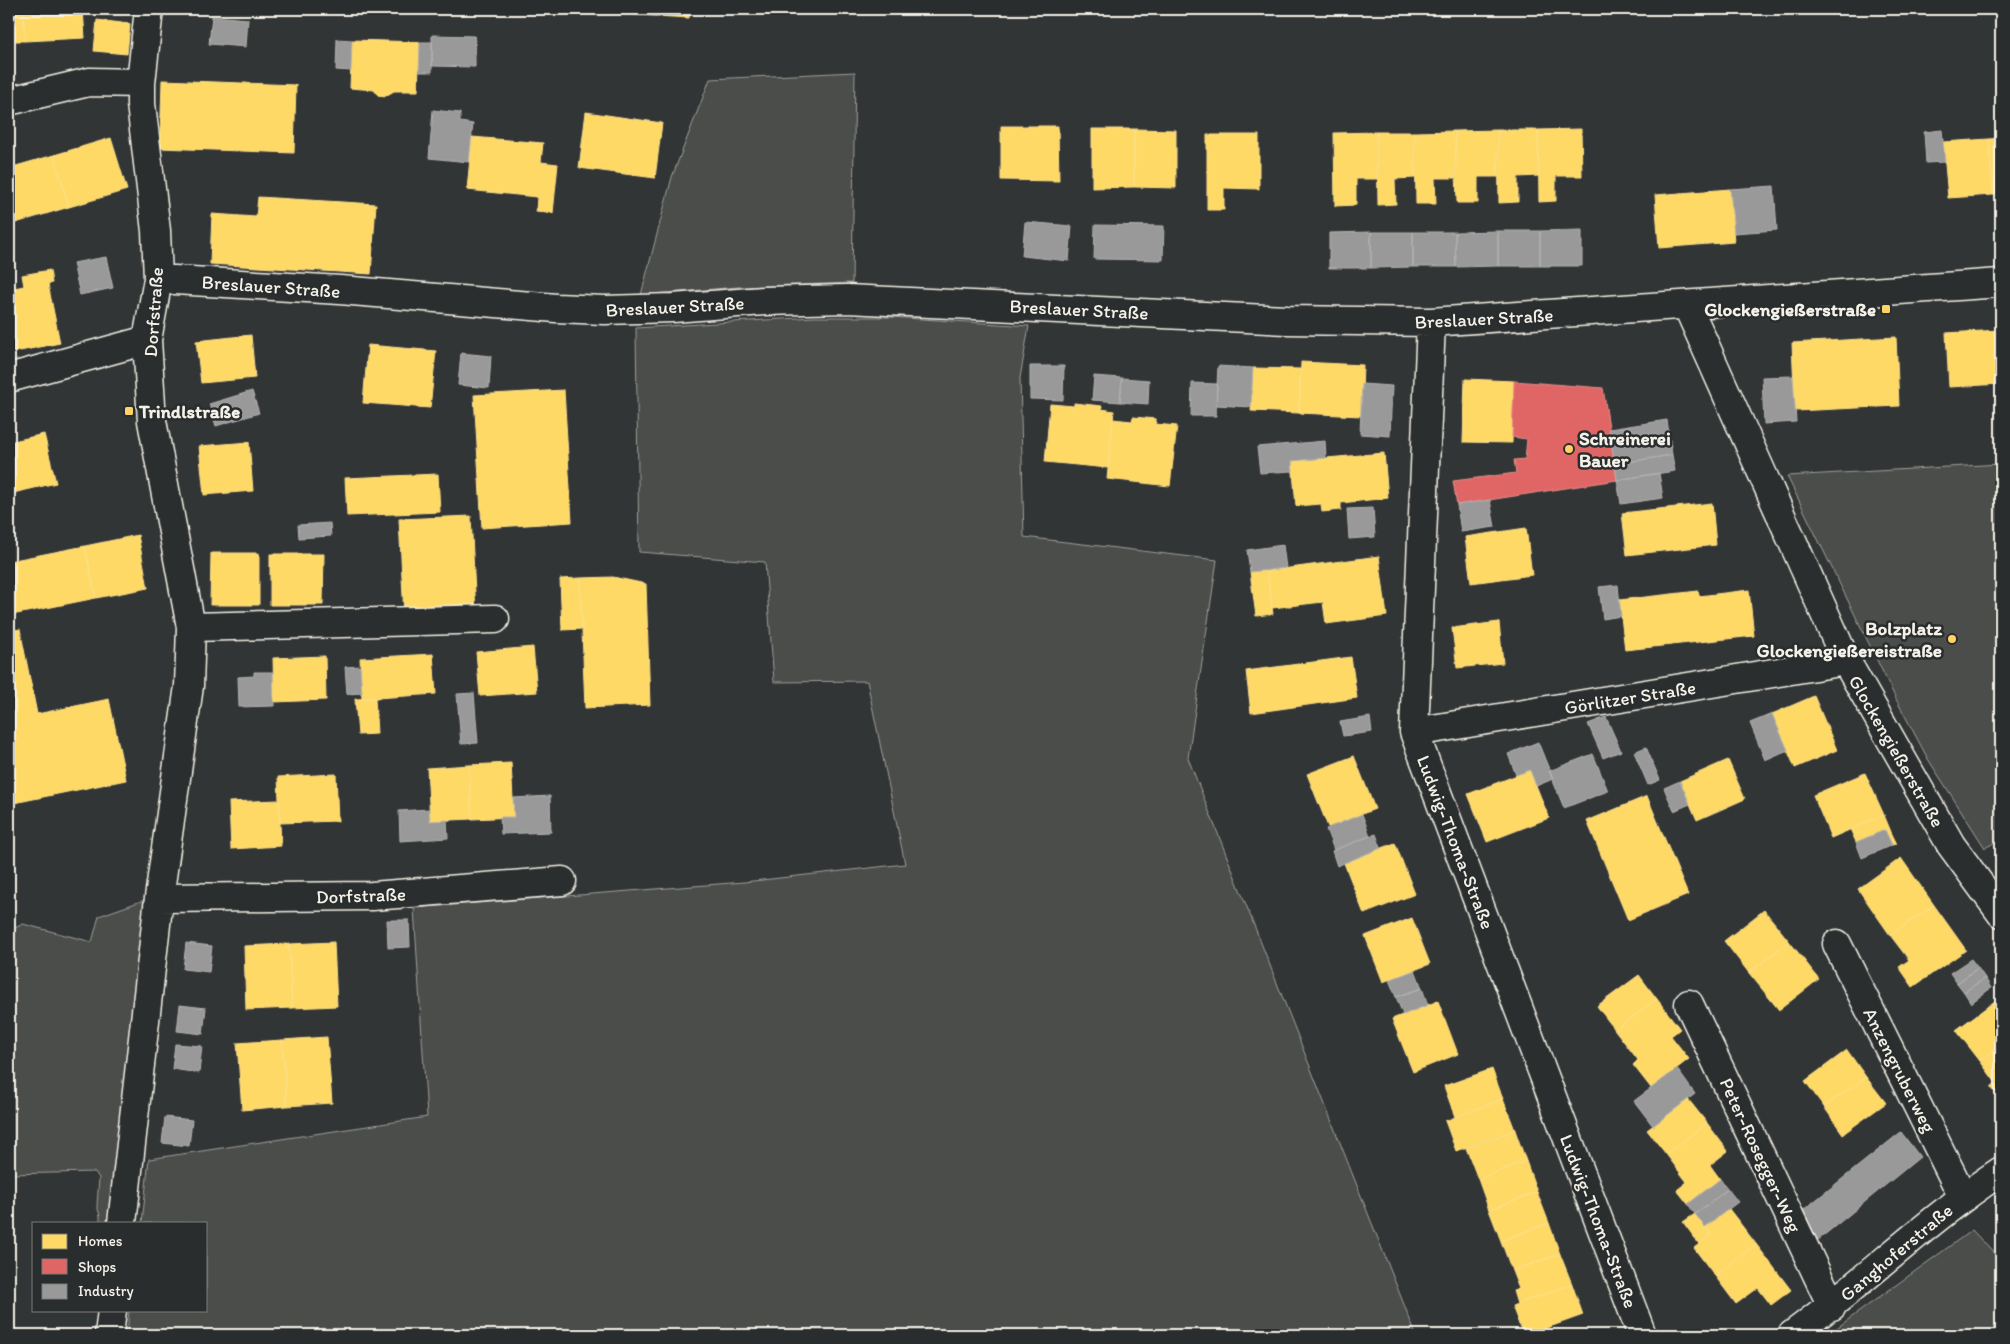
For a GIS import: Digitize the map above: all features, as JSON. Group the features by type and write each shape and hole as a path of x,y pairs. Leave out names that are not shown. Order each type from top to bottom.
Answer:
{"street":[{"name":"Dorfstraße","path":"122,1222 159,898 189,686 190,628 152,421 148,340 158,279 156,231 140,104 149,9"},
{"path":"9,101 89,82 141,83"},
{"name":"Breslauer Straße","path":"158,279 340,290 584,310 673,308 764,301 847,299 1287,320 1431,322 1687,306 2001,283"},
{"name":"Glockengießerstraße","path":"1687,306 1846,661 1950,845 2001,913"},
{"name":"Ludwig-Thoma-Straße","path":"1431,322 1414,732 1642,1335"},
{"path":"9,378 148,340"},
{"path":"190,628 495,620"},
{"name":"Görlitzer Straße","path":"1414,732 1846,661"},
{"name":"Dorfstraße","path":"159,898 372,896 562,881"},
{"name":"Anzengruberweg","path":"1837,944 1963,1196"},
{"name":"Peter-Rosegger-Weg","path":"1689,1004 1832,1306"},
{"name":"Ganghoferstraße","path":"1792,1335 1832,1306 1963,1196 2001,1171"},
{"path":"110,1335 112,1312"}],"shaded area":[{"path":"855,72 852,283 738,287 641,295 672,177 710,79"},
{"path":"814,317 891,317 1029,326 1020,378 1024,537 1217,560 1188,758 1416,1335 127,1335 129,1312 208,1312 208,1222 142,1222 149,1159 427,1117 414,908 744,882 905,864 867,681 774,682 765,562 639,552 636,328"},
{"path":"2001,464 2001,839 1985,848 1928,759 1897,701 1787,476"},
{"path":"147,899 109,1222 100,1222 97,1205 99,1178 95,1172 9,1174 9,931 23,924 92,942 99,916"},
{"path":"1972,1230 2001,1261 2001,1335 1827,1335"}],"building: Homes":[{"path":"9,9 23,9 25,41 9,41"},
{"path":"23,9 83,9 85,38 25,41"},
{"path":"620,9 655,9 655,16 620,14"},
{"path":"655,9 690,9 689,18 655,16"},
{"path":"97,20 130,24 127,54 94,51"},
{"path":"352,40 420,42 418,91 394,91 384,97 378,95 374,90 350,88"},
{"path":"162,80 296,85 294,153 160,148"},
{"path":"586,112 662,123 655,178 579,168"},
{"path":"1001,126 1058,126 1059,181 1001,180"},
{"path":"1092,129 1134,129 1134,187 1092,188"},
{"path":"1134,129 1176,130 1176,188 1134,187"},
{"path":"1581,129 1582,176 1556,176 1556,201 1539,202 1538,130"},
{"path":"1498,130 1538,130 1539,176 1518,177 1518,202 1499,203"},
{"path":"1498,130 1498,177 1478,177 1478,203 1457,203 1455,131"},
{"path":"1455,131 1456,178 1435,178 1436,204 1416,204 1415,132"},
{"path":"1377,132 1415,132 1415,178 1395,179 1396,204 1378,205"},
{"path":"1377,132 1377,179 1356,179 1356,205 1335,206 1334,133"},
{"path":"1207,135 1259,135 1259,189 1224,188 1224,210 1207,210"},
{"path":"472,137 543,143 541,162 558,164 553,213 536,211 537,197 467,190"},
{"path":"111,138 127,190 69,207 54,155"},
{"path":"2001,138 2001,195 1993,195 1989,139"},
{"path":"1989,139 1993,195 1948,198 1943,142"},
{"path":"54,155 69,207 9,225 9,168"},
{"path":"1730,189 1734,242 1659,248 1655,195"},
{"path":"258,197 376,204 371,274 210,264 212,214 256,217"},
{"path":"50,270 52,283 48,284 60,343 10,353 9,289 24,286 22,275"},
{"path":"2001,330 2001,384 1949,387 1946,333"},
{"path":"251,335 255,378 201,383 196,341"},
{"path":"1896,337 1899,406 1795,411 1792,343"},
{"path":"368,345 436,351 430,408 363,403"},
{"path":"1301,362 1363,365 1361,416 1299,413"},
{"path":"1253,368 1301,369 1299,413 1251,411"},
{"path":"1465,379 1514,381 1512,443 1463,442"},
{"path":"564,390 572,522 482,528 474,395"},
{"path":"1074,403 1102,406 1102,409 1114,411 1108,468 1045,462 1050,404 1074,406"},
{"path":"1133,417 1156,419 1155,424 1177,426 1170,486 1107,479 1113,419 1132,421"},
{"path":"44,434 56,483 9,494 9,442"},
{"path":"249,442 253,491 204,495 199,446"},
{"path":"1384,453 1388,498 1341,503 1341,510 1322,512 1321,504 1296,506 1292,461"},
{"path":"438,474 440,512 347,516 345,478"},
{"path":"1712,503 1716,545 1627,555 1622,513"},
{"path":"471,516 476,613 404,616 399,519"},
{"path":"1526,528 1532,575 1471,583 1465,537"},
{"path":"138,535 148,588 96,598 85,546"},
{"path":"85,546 96,598 12,615 15,630 20,629 37,714 109,699 126,780 9,804 9,561"},
{"path":"211,553 259,553 259,605 210,605"},
{"path":"270,554 324,554 323,605 270,605"},
{"path":"1379,556 1387,616 1326,624 1323,602 1272,608 1267,571"},
{"path":"1267,571 1273,614 1256,616 1250,572"},
{"path":"613,577 646,584 650,705 585,708 580,578"},
{"path":"580,578 582,629 562,630 560,579"},
{"path":"1749,590 1754,636 1625,650 1619,600 1698,591 1699,596"},
{"path":"1499,622 1503,663 1457,668 1452,628"},
{"path":"533,647 537,692 480,696 476,652"},
{"path":"433,654 436,694 362,699 360,658"},
{"path":"325,656 326,700 274,702 273,658"},
{"path":"1351,657 1357,698 1251,713 1246,671"},
{"path":"1814,696 1837,750 1795,768 1772,714"},
{"path":"375,698 377,734 358,735 355,699"},
{"path":"1354,756 1375,809 1328,827 1307,774"},
{"path":"1728,760 1745,799 1697,820 1680,781"},
{"path":"511,763 514,817 472,819 469,765"},
{"path":"469,765 472,819 430,821 427,768"},
{"path":"1530,770 1549,818 1487,842 1468,794"},
{"path":"1865,773 1884,815 1831,838 1813,795"},
{"path":"336,774 338,821 280,823 278,777"},
{"path":"1647,796 1688,895 1628,920 1587,821"},
{"path":"279,800 281,846 231,849 229,802"},
{"path":"1884,815 1896,844 1892,845 1885,830 1856,842 1850,829"},
{"path":"1395,843 1415,894 1364,914 1344,863"},
{"path":"1901,858 1934,905 1890,935 1858,889"},
{"path":"1934,905 1966,950 1913,987 1899,967 1909,960 1890,935"},
{"path":"1764,910 1789,941 1749,973 1724,941"},
{"path":"1412,918 1430,964 1383,982 1365,936"},
{"path":"1789,941 1819,979 1779,1010 1749,973"},
{"path":"334,942 337,1006 292,1008 289,944"},
{"path":"289,944 292,1008 246,1010 244,946"},
{"path":"1639,975 1657,999 1615,1030 1597,1006"},
{"path":"1999,998 2001,1001 2001,1045 1980,1061 1956,1030"},
{"path":"1657,999 1680,1029 1671,1036 1689,1059 1651,1088 1633,1065 1638,1060 1615,1030"},
{"path":"1438,1001 1458,1054 1413,1072 1392,1019"},
{"path":"327,1037 332,1103 287,1106 282,1040"},
{"path":"282,1040 287,1106 242,1110 237,1043"},
{"path":"2001,1045 2001,1100 1991,1087 1996,1083 1980,1061"},
{"path":"1847,1050 1866,1077 1824,1107 1805,1081"},
{"path":"1492,1069 1503,1099 1455,1117 1444,1086"},
{"path":"1866,1077 1886,1103 1843,1134 1824,1107"},
{"path":"1503,1099 1515,1130 1456,1151 1445,1121"},
{"path":"1688,1099 1707,1123 1666,1154 1647,1130"},
{"path":"1707,1123 1728,1151 1710,1165 1720,1179 1688,1204 1677,1190 1687,1182 1666,1154"},
{"path":"1515,1130 1526,1161 1478,1179 1466,1148"},
{"path":"1526,1161 1537,1192 1489,1210 1478,1179"},
{"path":"1537,1192 1549,1223 1501,1241 1489,1210"},
{"path":"1729,1209 1756,1244 1715,1276 1694,1248 1711,1235 1705,1227"},
{"path":"1695,1214 1711,1235 1699,1244 1683,1222"},
{"path":"1549,1223 1560,1254 1512,1271 1501,1241"},
{"path":"1756,1244 1791,1290 1771,1305 1758,1288 1736,1304 1715,1276"},
{"path":"1560,1254 1572,1284 1517,1304 1513,1291 1519,1289 1512,1271"},
{"path":"1572,1284 1583,1315 1523,1335 1512,1306"}],"building: Shops":[{"name":"Schreinerei Bauer","path":"1514,381 1603,388 1617,480 1457,505 1453,481 1516,473 1514,460 1525,459 1527,439 1512,437"}],"building: Industry":[{"path":"212,16 248,19 246,47 209,44"},
{"path":"432,35 475,36 475,67 432,66"},
{"path":"337,39 352,40 351,71 336,70"},
{"path":"420,42 432,42 432,72 419,72"},
{"path":"433,110 460,113 460,122 473,124 469,162 429,158"},
{"path":"1942,130 1945,162 1926,163 1924,132"},
{"path":"1774,186 1777,230 1734,233 1730,189"},
{"path":"1025,222 1072,226 1069,261 1022,256"},
{"path":"1095,225 1164,226 1163,260 1094,259"},
{"path":"1582,230 1582,266 1540,266 1540,231"},
{"path":"1498,231 1540,231 1540,266 1498,266"},
{"path":"1498,231 1498,266 1456,267 1455,232"},
{"path":"1371,232 1371,268 1329,268 1329,233"},
{"path":"1371,232 1413,232 1413,267 1371,268"},
{"path":"1413,232 1455,232 1456,267 1413,267"},
{"path":"106,257 113,288 80,295 73,263"},
{"path":"461,353 491,356 489,388 458,385"},
{"path":"1030,366 1064,366 1063,400 1030,399"},
{"path":"1218,366 1253,368 1251,407 1216,405"},
{"path":"1094,376 1122,378 1120,402 1092,400"},
{"path":"1793,376 1796,422 1764,424 1762,377"},
{"path":"1122,378 1149,380 1148,404 1120,402"},
{"path":"1192,383 1217,384 1216,416 1191,416"},
{"path":"1362,384 1392,386 1390,436 1360,434"},
{"path":"252,391 259,413 216,426 209,404"},
{"path":"1667,420 1672,455 1615,464 1609,429"},
{"path":"1325,441 1326,458 1292,461 1293,471 1260,473 1257,447"},
{"path":"1672,455 1675,471 1617,480 1615,464"},
{"path":"1659,473 1663,498 1621,504 1617,480"},
{"path":"1490,500 1495,527 1461,532 1457,505"},
{"path":"1373,508 1375,537 1349,539 1347,509"},
{"path":"330,523 331,536 299,538 298,525"},
{"path":"1283,545 1286,568 1250,572 1247,550"},
{"path":"1618,585 1621,616 1603,619 1599,587"},
{"path":"360,666 362,693 347,694 345,667"},
{"path":"254,672 273,672 274,706 239,707 238,677 254,676"},
{"path":"474,693 478,743 461,744 457,694"},
{"path":"1772,714 1788,750 1765,760 1750,723"},
{"path":"1370,717 1372,732 1343,736 1340,722"},
{"path":"1606,717 1621,751 1603,758 1588,724"},
{"path":"1538,742 1553,779 1536,786 1530,770 1516,775 1508,754"},
{"path":"1646,747 1660,780 1648,785 1634,752"},
{"path":"1593,754 1608,791 1564,808 1549,771"},
{"path":"1680,781 1690,804 1674,811 1664,788"},
{"path":"550,796 551,832 501,834 500,817 514,817 513,798"},
{"path":"429,809 430,821 447,820 448,838 400,841 399,811"},
{"path":"1362,814 1370,836 1334,850 1326,829"},
{"path":"1885,830 1892,845 1862,858 1856,842"},
{"path":"1376,834 1381,848 1337,866 1332,851"},
{"path":"387,920 409,920 410,947 388,948"},
{"path":"186,943 212,946 209,972 183,969"},
{"path":"1971,959 1978,968 1957,983 1950,973"},
{"path":"1978,968 1985,978 1964,992 1957,983"},
{"path":"1415,970 1422,988 1396,997 1389,980"},
{"path":"1985,978 1991,988 1971,1003 1964,992"},
{"path":"1422,988 1428,1005 1403,1015 1396,997"},
{"path":"180,1005 206,1008 203,1034 177,1031"},
{"path":"175,1044 202,1046 199,1073 172,1069"},
{"path":"1677,1069 1695,1094 1653,1126 1634,1101"},
{"path":"165,1117 192,1120 189,1146 162,1143"},
{"path":"1901,1132 1920,1157 1812,1245 1797,1215"},
{"path":"1720,1179 1728,1189 1695,1214 1688,1204"},
{"path":"1728,1189 1738,1202 1705,1227 1695,1214"}],"place":[{"name":"Glockengießerstraße","path":"1886,309"},
{"name":"Trindlstraße","path":"129,411"},
{"name":"Schreinerei Bauer","path":"1569,449"},
{"name":"Bolzplatz Glockengießereistraße","path":"1952,639"}]}
